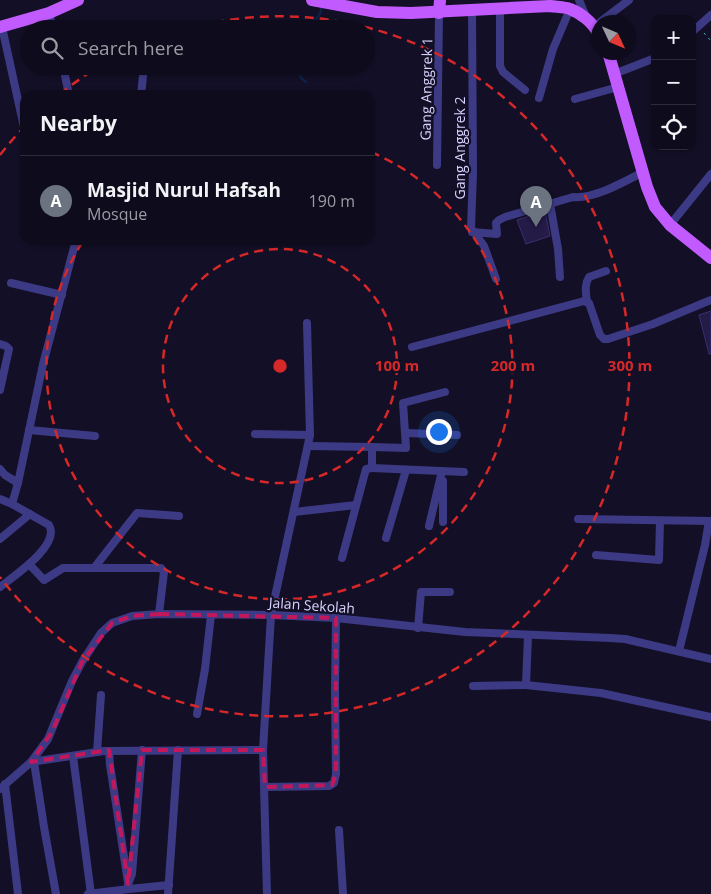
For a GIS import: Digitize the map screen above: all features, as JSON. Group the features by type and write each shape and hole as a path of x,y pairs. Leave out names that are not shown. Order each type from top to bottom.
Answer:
{"main road":[{"path":"25,20 49,13 78,0"},
{"path":"320,1 377,12 440,6 472,10 574,5 591,20"},
{"path":"1,27 20,21"},
{"path":"610,60 655,207 670,225 711,256"}],"street":[{"path":"609,15 629,0"},
{"path":"539,98 553,49 574,5"},
{"name":"Gang Anggrek 1","path":"437,165 440,6"},
{"path":"500,8 500,66 503,72 525,90"},
{"name":"Gang Anggrek 2","path":"472,10 472,232"},
{"path":"49,13 51,20"},
{"path":"696,29 711,15"},
{"path":"1,27 20,110"},
{"path":"614,74 651,60"},
{"path":"65,75 68,90"},
{"path":"142,90 143,75"},
{"path":"575,99 618,87"},
{"path":"472,232 497,234 496,223 499,220 573,197 582,198 608,189 643,172"},
{"path":"670,225 711,174"},
{"path":"550,204 558,249 560,277"},
{"path":"472,232 484,246 496,279"},
{"path":"12,504 43,364 75,245"},
{"path":"606,271 589,277 585,285 587,302 600,335 604,339 653,324 711,300"},
{"path":"11,282 62,295"},
{"path":"412,347 575,303 587,302"},
{"path":"267,894 263,750 271,614 309,446 307,323"},
{"path":"0,344 6,346 8,350 0,390"},
{"path":"309,446 406,448 403,403 445,392"},
{"path":"29,430 95,436"},
{"path":"406,433 457,434"},
{"path":"254,434 310,434"},
{"path":"372,447 372,468"},
{"path":"0,469 5,475 18,483"},
{"path":"342,558 366,469 464,472"},
{"path":"386,538 406,470"},
{"path":"442,471 443,522"},
{"path":"428,526 442,471"},
{"path":"0,499 49,525 51,532 45,548 29,564 0,587"},
{"path":"294,512 356,505"},
{"path":"94,568 137,513 178,516"},
{"path":"0,539 30,514"},
{"path":"578,518 710,521 679,651"},
{"path":"596,555 660,560 660,521"},
{"path":"29,564 44,580 63,568 162,569 164,572 159,614"},
{"path":"418,628 421,592 450,592"},
{"name":"Jalan Sekolah","path":"2,786 33,762 48,739 72,681 101,633 112,623 132,616 159,614 271,614 336,618 418,628 528,636 625,639 711,659"},
{"path":"197,714 205,669 210,615"},
{"path":"265,787 330,786 334,783 336,774 336,618"},
{"path":"526,685 528,636"},
{"path":"473,686 526,685 601,693 711,717"},
{"path":"97,752 101,695"},
{"path":"128,887 132,874 142,750"},
{"path":"168,894 178,750"},
{"path":"56,894 33,762 109,751 263,750"},
{"path":"109,751 128,887"},
{"path":"73,756 89,894 128,887 169,885"},
{"path":"2,786 18,894"},
{"path":"339,830 343,894"}],"path":[{"path":"699,26 711,41"}],"highlighted area":[{"path":"159,614 336,618 336,774 332,785 265,787 263,750 142,750 128,884 109,750 31,762 52,732 82,662 112,623 132,616"}],"building":[{"path":"545,211 550,236 526,244 517,220"},
{"path":"711,311 711,354 709,354 699,315"}],"waterway":[{"path":"315,20 320,14 322,5"},
{"path":"300,75 306,82"}],"place":[{"name":"Masjid Nurul Hafsah","path":"536,227"}]}
